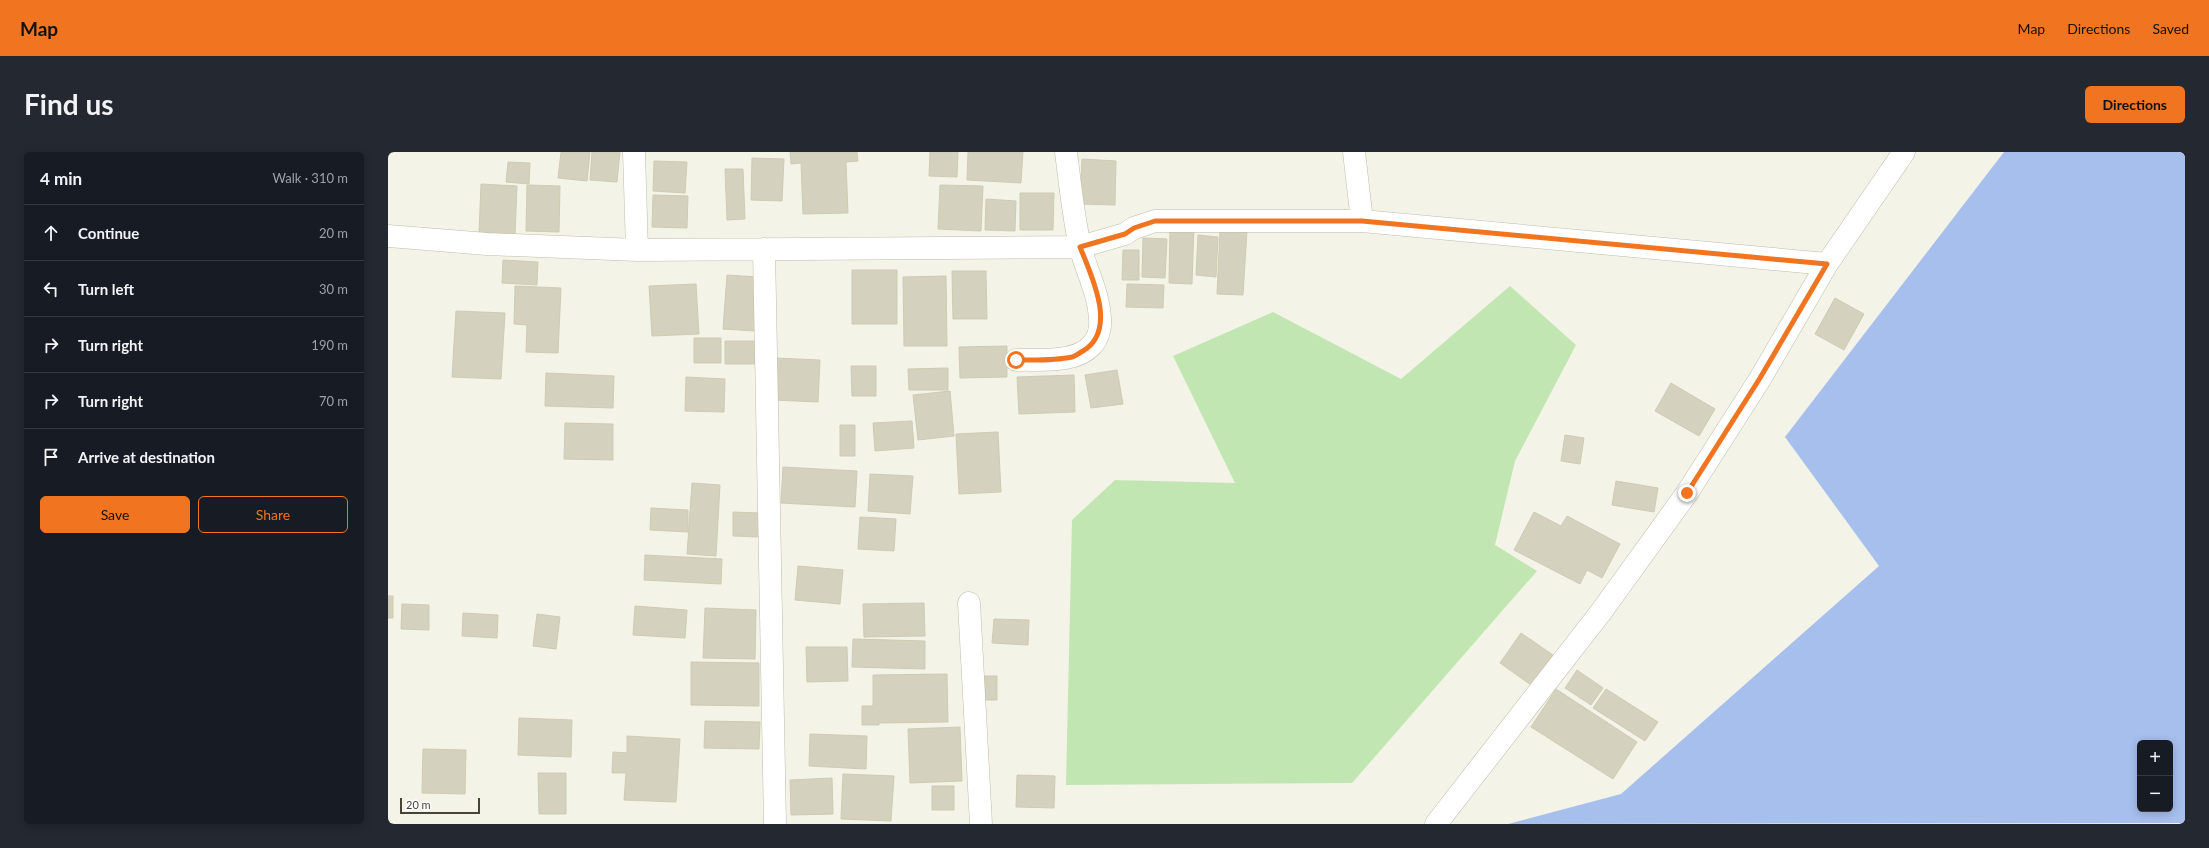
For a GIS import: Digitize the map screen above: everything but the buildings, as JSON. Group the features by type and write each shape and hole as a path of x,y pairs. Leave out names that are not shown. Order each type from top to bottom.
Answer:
{"street":[{"path":"634,152 637,250"},
{"path":"1016,360 1074,357 1092,346 1098,336 1101,322 1099,306 1090,273 1080,247 1066,152"},
{"path":"1354,152 1362,221"},
{"path":"1436,824 1601,612 1687,493 1760,378 1827,264 1904,152"},
{"path":"388,236 487,244 637,250 1080,247 1125,234 1144,224 1161,221 1362,221 1827,264"},
{"path":"764,249 774,824"},
{"path":"969,602 981,824"}],"green space":[{"path":"1510,286 1576,345 1515,461 1495,545 1537,571 1352,783 1066,785 1072,520 1115,480 1235,483 1173,356 1273,312 1401,379"}],"water":[{"path":"2004,152 2185,152 2185,823 1508,824 1621,794 1879,566 1785,437"}],"route":[{"path":"1016,360 1074,357 1092,346 1098,336 1101,322 1099,306 1090,273 1080,247 1125,234 1134,228 1155,221 1362,221 1827,264 1760,378 1687,493"}]}
